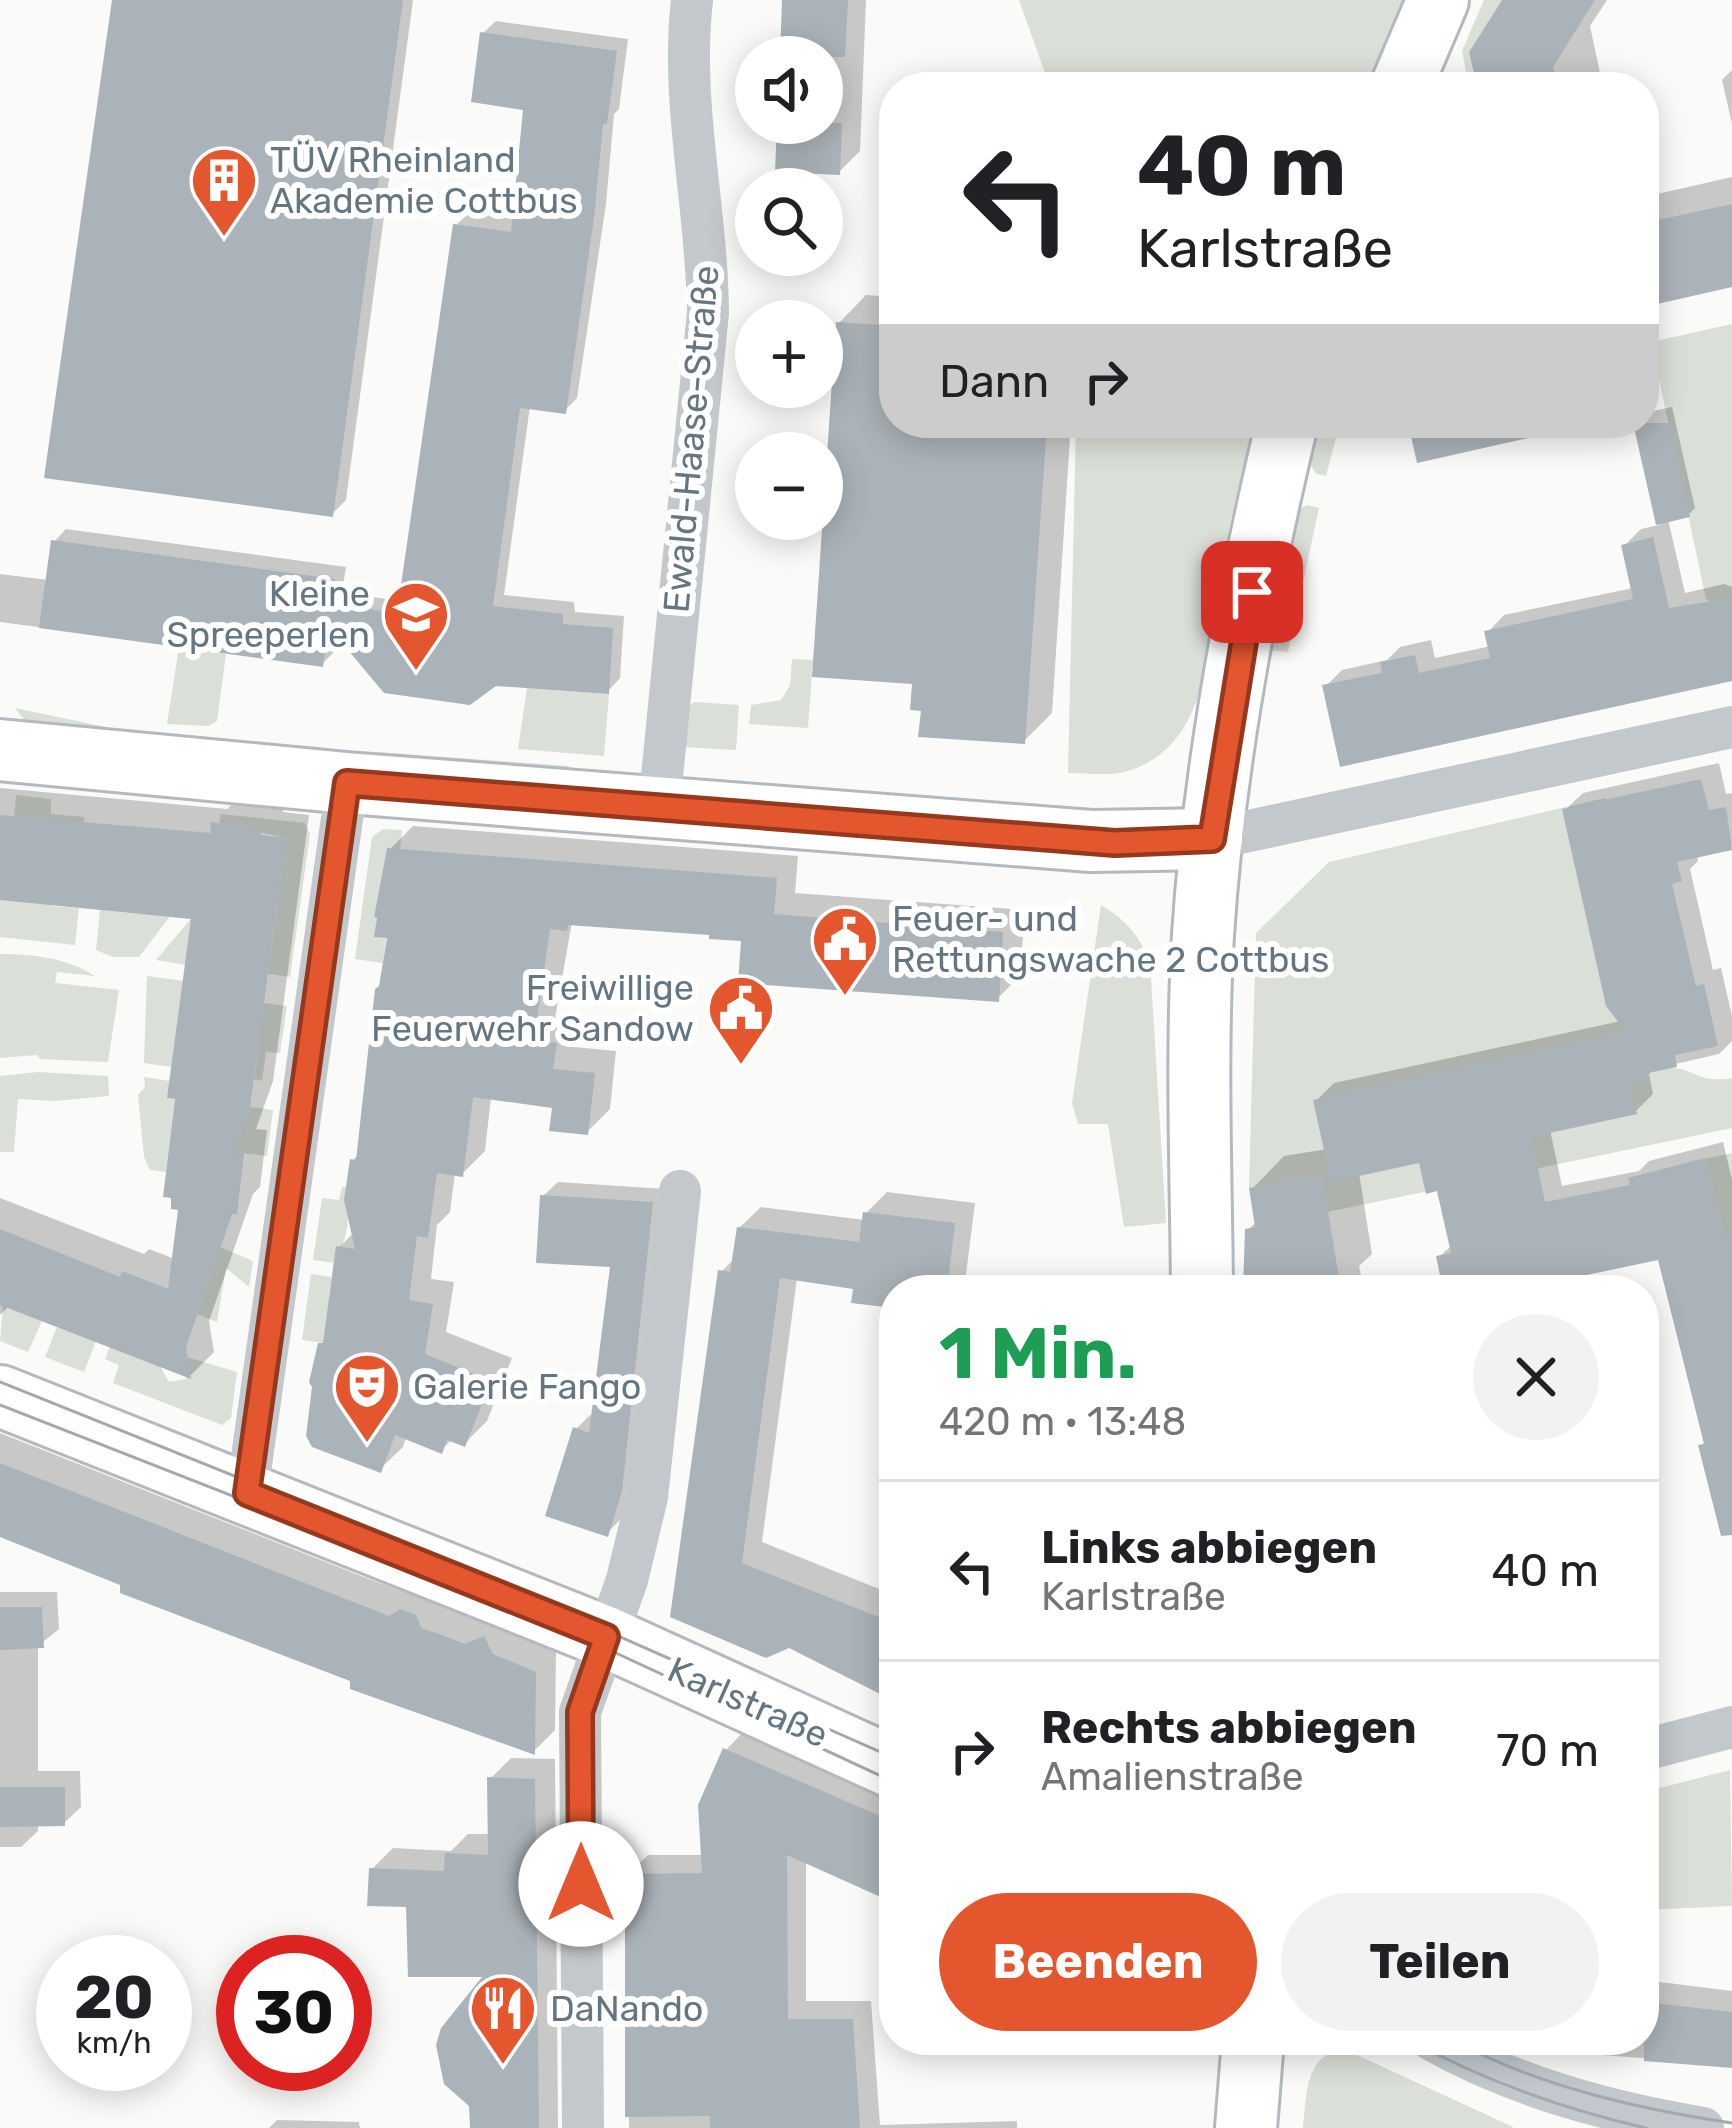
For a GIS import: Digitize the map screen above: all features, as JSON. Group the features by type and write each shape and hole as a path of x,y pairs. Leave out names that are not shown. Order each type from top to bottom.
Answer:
{"street":[{"name":"Ewald-Haase-Straße","path":"659,807 708,312 708,247 686,54 692,0"},
{"path":"1408,72 1438,0"},
{"path":"1202,1275 1202,974 1212,839 1236,678 1284,438"},
{"path":"0,750 347,783 1115,843 1212,839 1732,727"},
{"path":"247,1493 347,783"},
{"path":"583,2128 580,1712 627,1580 647,1497 680,1191"},
{"name":"Karlstraße","path":"0,1396 606,1637 879,1761"},
{"path":"1659,1746 1732,1726"},
{"path":"1246,2128 1252,2055"},
{"path":"1465,2055 1583,2102 1703,2128"}],"shaded area":[{"path":"1019,0 1407,0 1375,72 1045,72"},
{"path":"1484,0 1502,0 1469,52 1473,72 1466,72 1462,51"},
{"path":"1732,324 1732,598 1712,603 1706,599 1659,379 1659,340"},
{"path":"1076,438 1250,438 1226,542 1210,652 1191,713 1176,739 1154,759 1124,772 1068,773"},
{"path":"1318,438 1336,438 1326,476 1316,474 1310,464"},
{"path":"1319,508 1288,652 1270,650 1298,509"},
{"path":"179,647 226,654 217,721 208,726 167,724"},
{"path":"792,659 813,660 808,728 749,724 751,705 781,700 790,685"},
{"path":"527,688 609,694 604,756 518,749"},
{"path":"695,702 739,705 736,750 683,747 686,707"},
{"path":"15,708 149,736 321,747 319,754 30,728"},
{"path":"378,752 569,766 568,774 377,760"},
{"path":"16,795 51,799 51,814 84,817 84,824 14,817"},
{"path":"1605,798 1667,1069 1710,1079 1732,1078 1732,1128 1303,1217 1295,1180 1249,1188 1256,933 1329,862"},
{"path":"221,814 305,823 310,834 290,977 268,974 286,838 219,823"},
{"path":"383,829 402,830 400,849 387,848 374,917 375,937 386,938 383,963 355,959 372,837"},
{"path":"55,898 54,906 79,908 75,945 0,937 0,900"},
{"path":"180,903 139,957 113,957 96,950 100,910 138,914"},
{"path":"1101,905 1131,929 1150,962 1166,1223 1124,1227 1108,1124 1078,1124 1072,1103"},
{"path":"200,908 186,965 156,960"},
{"path":"0,954 49,958 95,976 57,972 55,983 119,990 108,1062 40,1059 37,1055 0,1058"},
{"path":"147,976 184,981 172,1067 144,1063"},
{"path":"264,1003 287,1006 280,1053 266,1052 262,1081 254,1079 258,1050 247,1048"},
{"path":"38,1072 108,1076 109,1096 18,1099 14,1152 0,1152 0,1076"},
{"path":"144,1077 170,1081 167,1098 175,1099 166,1172 150,1170 144,1157 138,1095 145,1087"},
{"path":"250,1107 273,1110 267,1156 234,1152"},
{"path":"1732,1153 1732,1238 1726,1240 1705,1159"},
{"path":"346,1187 348,1207 342,1246 334,1263 313,1260 322,1198 339,1200"},
{"path":"220,1247 253,1261 249,1287 226,1268 217,1322 197,1314"},
{"path":"311,1274 332,1277 329,1295 337,1297 332,1344 302,1340"},
{"path":"3,1306 42,1321 28,1352 0,1341"},
{"path":"57,1327 96,1341 84,1372 45,1357"},
{"path":"110,1346 160,1366 169,1382 186,1379 190,1370 183,1356 237,1372 231,1418 222,1425 113,1383 119,1365 105,1359"},
{"path":"1730,1770 1732,1906 1659,1909 1659,1788"},
{"path":"1357,2055 1513,2128 1303,2128 1310,2078 1321,2059"}],"building":[{"name":"TÜV Rheinland Akademie Cottbus","path":"112,0 403,0 333,517 44,478"},
{"path":"782,0 848,0 845,57 843,36 781,36"},
{"path":"1502,0 1595,0 1554,72 1474,72 1469,52"},
{"path":"480,32 617,51 607,124 603,124 566,414 520,408 493,606 563,614 563,624 613,628 609,694 496,686 470,705 384,693 328,626 323,667 39,628 51,540 335,579 331,604 397,613 453,224 511,232 523,110 471,102"},
{"path":"776,144 841,144 840,168 775,168"},
{"path":"1732,204 1732,287 1659,304 1659,220"},
{"path":"843,322 879,325 879,438 1046,438 1025,744 918,737 921,711 910,710 912,684 812,677 821,540 843,540 843,432 829,432 830,408 843,408"},
{"path":"1659,423 1669,423 1690,517 1656,525 1636,438 1659,438"},
{"path":"1411,438 1528,438 1417,463"},
{"path":"1653,537 1669,608 1732,598 1732,681 1340,767 1322,685 1382,673 1380,662 1415,655 1419,673 1490,658 1484,631 1633,599 1621,545"},
{"path":"1701,779 1709,810 1726,807 1732,850 1677,862 1682,881 1672,884 1696,986 1704,984 1718,1046 1675,1055 1677,1067 1648,1073 1649,1078 1630,1083 1637,1114 1531,1137 1545,1202 1630,1185 1628,1178 1705,1158 1726,1240 1732,1238 1732,1535 1721,1536 1698,1445 1704,1444 1658,1260 1587,1275 1440,1275 1436,1256 1451,1253 1437,1191 1426,1194 1419,1163 1331,1182 1313,1100 1626,1032 1606,1006 1562,809"},
{"path":"0,815 211,833 210,822 262,829 261,835 286,838 250,1107 234,1152 244,1153 237,1214 232,1214 186,1347 191,1379 0,1305 0,1229 120,1277 122,1271 168,1289 178,1210 171,1209 171,1198 163,1197 175,1099 167,1098 191,919 0,900"},
{"path":"387,848 777,878 774,914 1003,932 999,1002 738,983 741,941 568,925 567,931 550,929 534,1040 557,1043 553,1069 595,1073 588,1135 549,1131 552,1108 473,1097 463,1177 437,1173 428,1238 417,1236 409,1300 433,1304 425,1354 491,1381 465,1447 447,1440 442,1454 395,1435 381,1473 312,1447 306,1436 309,1382 318,1343 323,1343 336,1246 355,1249 344,1200 350,1159 356,1160 375,989 387,938 374,937 374,917"},
{"path":"1322,1175 1339,1275 1243,1275 1245,1229 1255,1227 1249,1188"},
{"path":"540,1195 653,1202 622,1491 608,1537 545,1516 573,1427 589,1433 610,1267 536,1263"},
{"path":"863,1212 955,1223 949,1275 879,1275 879,1306 851,1303 853,1289 780,1278 742,1563 879,1617 879,1693 789,1648 766,1658 670,1617 718,1270 730,1272 737,1227 859,1242"},
{"path":"0,1463 389,1616 400,1609 416,1615 421,1628 465,1644 484,1636 493,1654 536,1672 535,1755 350,1689 350,1681 120,1593 120,1585 0,1537"},
{"path":"0,1607 42,1607 44,1648 0,1650"},
{"path":"723,1748 879,1816 879,1896 787,1855 788,2019 853,2019 860,2128 710,2128 710,2116 625,2117 625,1874 702,1873 698,1805"},
{"path":"487,1777 535,1779 539,2128 470,2128 469,2106 444,2084 436,2045 441,2028 482,1977 408,1977 406,1907 367,1906 369,1868 444,1871 445,1853 488,1855"},
{"path":"0,1787 65,1787 65,1826 0,1827"},
{"path":"1659,2004 1732,2012 1732,2068 1644,2061 1644,2055 1659,2055"}],"tram line":[{"path":"0,1382 427,1553"},
{"path":"0,1405 412,1566 603,1647 879,1775"},
{"path":"521,1593 879,1751"},
{"path":"1440,2055 1524,2092 1646,2128"},
{"path":"1483,2055 1589,2094 1732,2123"}],"place":[{"name":"TÜV Rheinland Akademie Cottbus","path":"224,239"},
{"name":"Kleine Spreeperlen","path":"416,673"},
{"name":"Feuer- und Rettungswache 2 Cottbus","path":"845,998"},
{"name":"Freiwillige Feuerwehr Sandow","path":"741,1067"},
{"name":"Galerie Fango","path":"367,1445"},
{"name":"DaNando","path":"503,2067"}],"route":[{"path":"581,1884 580,1712 606,1637 247,1493 347,783 1115,843 1212,839 1252,592"}]}
